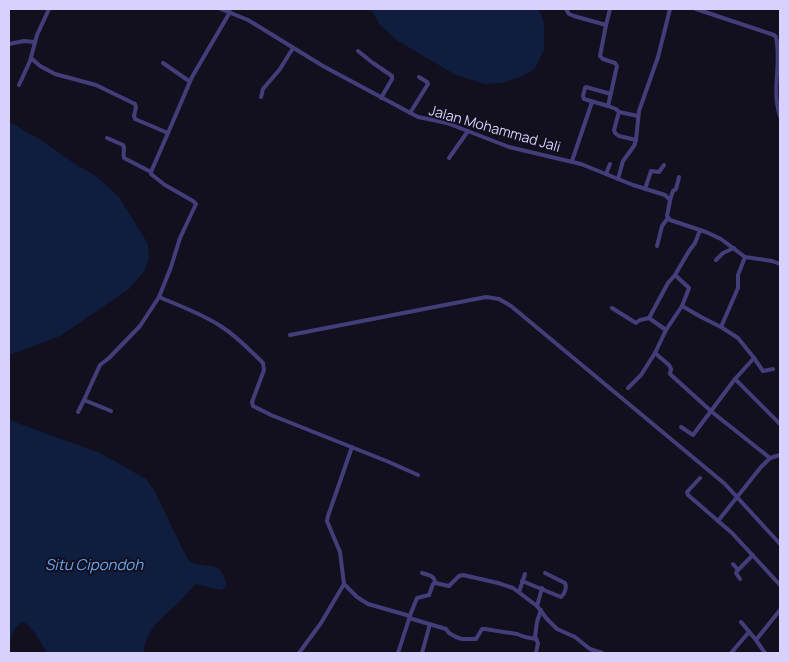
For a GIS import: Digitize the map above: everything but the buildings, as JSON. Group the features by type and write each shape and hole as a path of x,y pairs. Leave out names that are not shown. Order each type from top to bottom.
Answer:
{"street":[{"path":"19,85 49,9"},
{"name":"Jalan Mohammad Jali","path":"221,9 259,27 381,98 423,119 447,123 509,146 588,166 618,179 665,195 670,201"},
{"path":"566,9 569,14 574,16 606,25"},
{"path":"608,106 617,66 615,62 601,58 600,54 610,9"},
{"path":"618,179 623,161 636,140 641,103 658,57 670,9"},
{"path":"696,9 774,35 779,51 776,98 780,116"},
{"path":"150,172 189,82 230,12"},
{"path":"9,44 35,42"},
{"path":"261,97 263,89 280,69 293,48"},
{"path":"358,51 392,76 381,98"},
{"path":"31,58 54,74 96,84 135,104 135,119 168,133"},
{"path":"163,63 189,82"},
{"path":"410,113 428,84 419,77"},
{"path":"611,94 586,87 583,98 616,109 619,112 638,116"},
{"path":"572,161 592,102"},
{"path":"619,112 614,130 615,134 636,140"},
{"path":"449,158 468,131"},
{"path":"78,412 100,365 140,326 159,297 180,238 196,204 152,176 150,172 124,158 125,149 123,145 107,138"},
{"path":"606,174 610,164"},
{"path":"645,189 651,171 660,172 664,165"},
{"path":"657,246 662,226 668,218 673,191 676,189 680,177"},
{"path":"668,218 721,239 746,257 780,264"},
{"path":"649,318 668,283 695,243 700,230"},
{"path":"716,260 723,253 734,248"},
{"path":"721,327 738,288 738,275 746,257"},
{"path":"628,388 641,375 682,306 689,288 675,274"},
{"path":"159,297 222,327 240,340 263,363 264,370 252,402 254,406 271,415 418,475"},
{"path":"290,336 486,297 499,299 511,306 725,484 780,544"},
{"path":"682,306 738,338 763,371 773,369"},
{"path":"612,308 636,323 649,318 666,330"},
{"path":"655,353 670,365 670,374 712,412 770,458"},
{"path":"681,427 694,435 735,379 754,358"},
{"path":"735,379 780,424"},
{"path":"84,400 111,411"},
{"path":"352,447 327,521 340,552 344,584 357,597 368,604 446,628 451,634 462,639 476,639 482,629 485,628 536,639"},
{"path":"718,521 761,467 770,458 780,456"},
{"path":"700,478 686,493 753,555 780,585"},
{"path":"740,579 736,573 753,555"},
{"path":"733,564 738,570"},
{"path":"398,653 417,598 429,595 435,583 433,576 422,573"},
{"path":"522,582 542,588 561,597 566,588 565,583 545,573"},
{"path":"519,592 525,574"},
{"path":"435,583 449,586 459,576 463,575 498,582 513,588 539,608 554,627 575,638 590,651 602,653"},
{"path":"299,653 314,633 344,584"},
{"path":"536,653 538,643 536,639 537,622 542,588"},
{"path":"756,640 780,610"},
{"path":"741,622 765,653"},
{"path":"422,653 430,624"},
{"path":"731,653 749,632"}],"water":[{"path":"371,9 538,9 544,22 544,49 535,69 521,77 502,83 485,84 456,75 398,41 380,25"},
{"path":"9,123 44,142 96,176 119,197 148,244 149,257 145,270 129,289 60,336 9,355"},
{"name":"Situ Cipondoh","path":"9,420 100,453 146,479 154,490 189,561 216,567 220,570 226,581 225,587 221,590 195,584 152,629 145,644 144,653 47,653 33,630 22,622 14,630 9,649"}]}
